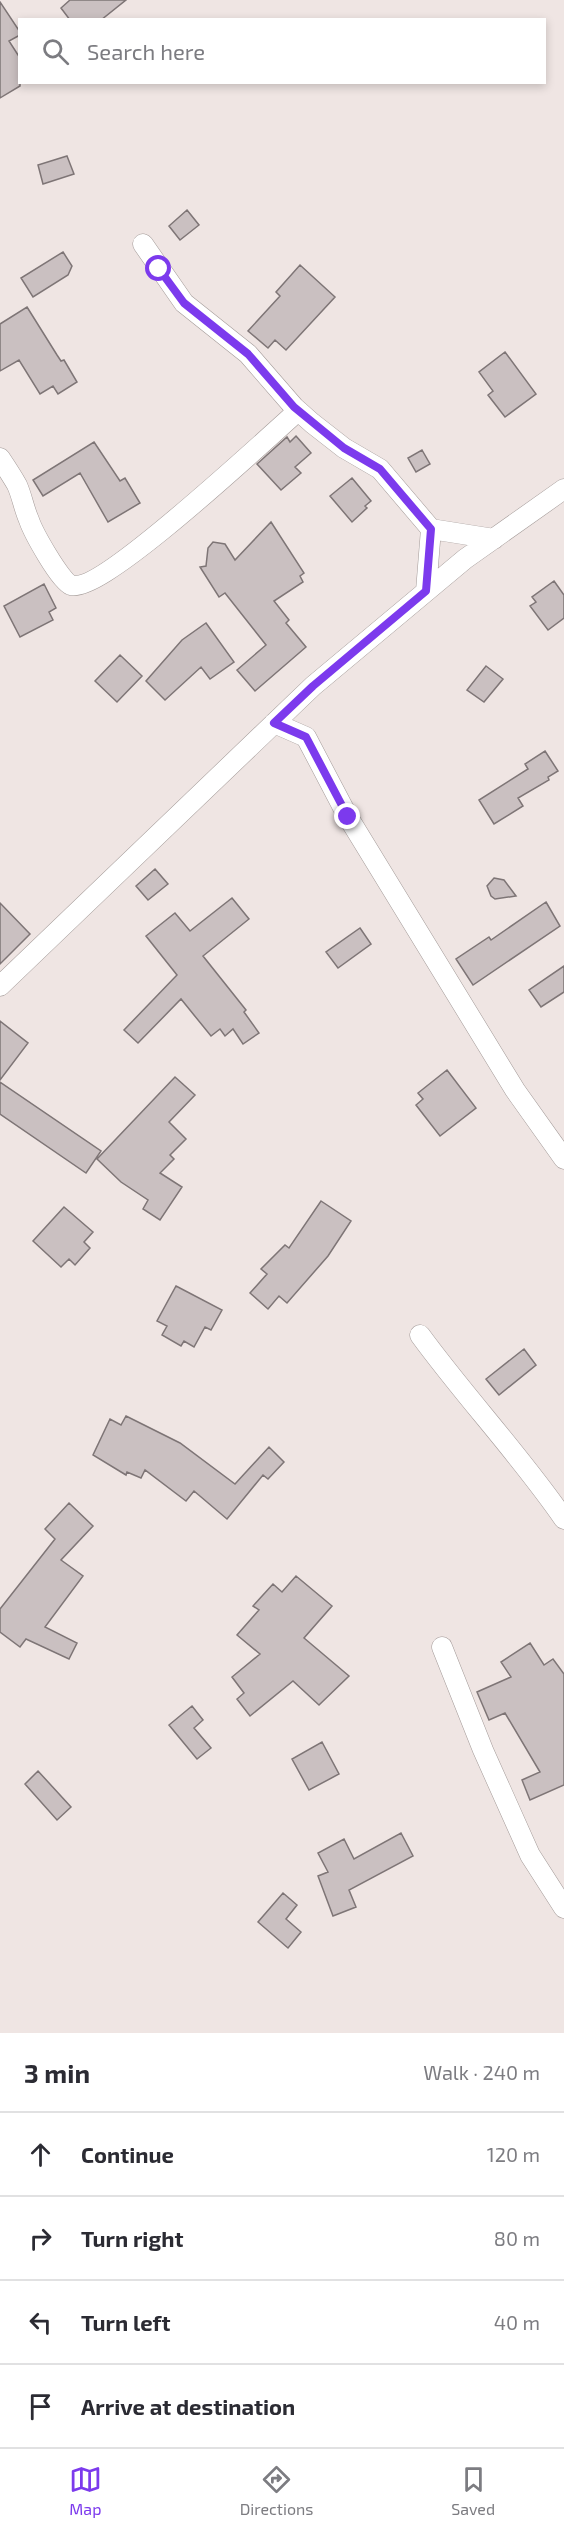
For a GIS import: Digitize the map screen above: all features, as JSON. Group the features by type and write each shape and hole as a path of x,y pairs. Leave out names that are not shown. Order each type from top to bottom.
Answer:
{"street":[{"path":"142,244 184,303 248,354 298,411 344,448 380,469 431,529 494,539"},
{"path":"0,458 17,485 29,523 62,578 71,585 86,585 136,551 220,482 298,411"},
{"path":"0,986 313,686 465,559 564,489"},
{"path":"426,591 431,529"},
{"path":"274,723 306,737 348,817 502,1070 564,1159"},
{"path":"420,1335 458,1386 533,1473 564,1519"},
{"path":"442,1647 483,1750 531,1855 564,1908"}],"building":[{"path":"70,0 126,0 104,18 68,18 61,8"},
{"path":"0,2 18,29 18,36 9,41 18,55 18,84 20,86 0,98"},
{"path":"67,156 74,174 43,184 38,165"},
{"path":"187,210 199,225 180,240 169,226"},
{"path":"63,252 72,266 68,275 33,297 21,278"},
{"path":"300,265 335,297 286,350 275,340 268,348 248,331 280,296 276,292"},
{"path":"27,307 77,382 58,394 53,386 40,394 19,360 0,371 0,324"},
{"path":"505,352 536,394 505,417 488,395 493,391 479,372"},
{"path":"296,436 311,453 295,467 301,473 281,490 257,464 287,437 290,442"},
{"path":"94,442 120,481 125,478 140,503 108,522 80,473 43,496 33,480"},
{"path":"422,450 430,464 416,472 408,458"},
{"path":"352,478 371,501 352,522 330,496"},
{"path":"271,522 304,573 300,576 303,582 274,601 289,620 286,623 306,647 255,691 237,670 266,645 225,593 219,597 200,567 206,566 208,548 213,542 225,544 235,560"},
{"path":"554,581 564,595 564,618 548,630 530,606 536,602 532,597"},
{"path":"44,584 56,608 49,612 53,620 20,637 4,606"},
{"path":"206,623 234,662 210,679 201,667 165,700 146,681 182,640"},
{"path":"120,655 142,676 117,702 95,681"},
{"path":"486,666 503,679 484,702 467,690"},
{"path":"545,751 558,771 548,777 549,780 518,798 523,806 494,824 479,800 528,769 525,764"},
{"path":"155,869 168,884 148,900 136,886"},
{"path":"494,878 504,880 516,896 495,899 491,896 487,886"},
{"path":"232,898 249,919 203,956 246,1010 244,1012 259,1033 243,1044 233,1029 225,1036 220,1029 211,1036 181,999 138,1043 124,1030 177,975 146,936 175,913 190,931"},
{"path":"546,902 560,926 473,985 456,959 489,937 491,940"},
{"path":"0,903 30,934 0,964"},
{"path":"360,928 371,944 338,968 326,952"},
{"path":"564,966 564,992 541,1007 529,990"},
{"path":"0,1021 28,1043 0,1080"},
{"path":"447,1070 476,1108 440,1136 416,1105 423,1099 418,1093"},
{"path":"175,1077 195,1095 169,1122 186,1139 170,1155 174,1159 160,1173 182,1187 160,1220 143,1209 148,1200 121,1182 97,1159"},
{"path":"0,1082 101,1151 86,1173 0,1114"},
{"path":"321,1201 351,1221 328,1256 287,1303 279,1296 268,1309 250,1293 267,1274 261,1269 285,1245 289,1248"},
{"path":"64,1207 93,1232 84,1242 90,1248 75,1265 69,1259 61,1267 33,1241"},
{"path":"176,1286 222,1310 211,1330 205,1327 194,1347 184,1341 181,1346 162,1335 167,1326 157,1321"},
{"path":"524,1349 536,1365 499,1395 486,1379"},
{"path":"126,1416 180,1443 235,1484 269,1447 284,1462 268,1479 263,1475 227,1519 194,1491 186,1501 145,1470 141,1478 127,1472 126,1475 93,1455 110,1419 121,1425"},
{"path":"69,1503 93,1526 61,1560 83,1576 45,1627 77,1643 69,1659 26,1639 20,1647 0,1632 0,1609 55,1539 45,1529"},
{"path":"296,1576 332,1606 304,1638 349,1676 319,1705 293,1681 250,1716 237,1699 244,1693 232,1677 260,1654 237,1635 259,1610 253,1606 273,1584 282,1592"},
{"path":"530,1643 544,1665 553,1659 564,1674 564,1785 530,1800 522,1780 540,1772 505,1713 489,1720 477,1692 511,1677 501,1662"},
{"path":"192,1706 203,1720 194,1728 211,1748 197,1759 169,1725"},
{"path":"322,1742 339,1774 309,1790 292,1759"},
{"path":"38,1771 71,1807 57,1820 25,1784"},
{"path":"401,1833 413,1856 349,1890 356,1907 333,1916 318,1876 328,1872 318,1853 344,1839 354,1859"},
{"path":"283,1893 297,1905 286,1919 301,1932 288,1948 258,1922"}],"route":[{"path":"159,269 184,303 248,354 294,407 344,448 380,469 431,529 426,591 313,686 274,723 306,737 348,817"}]}
